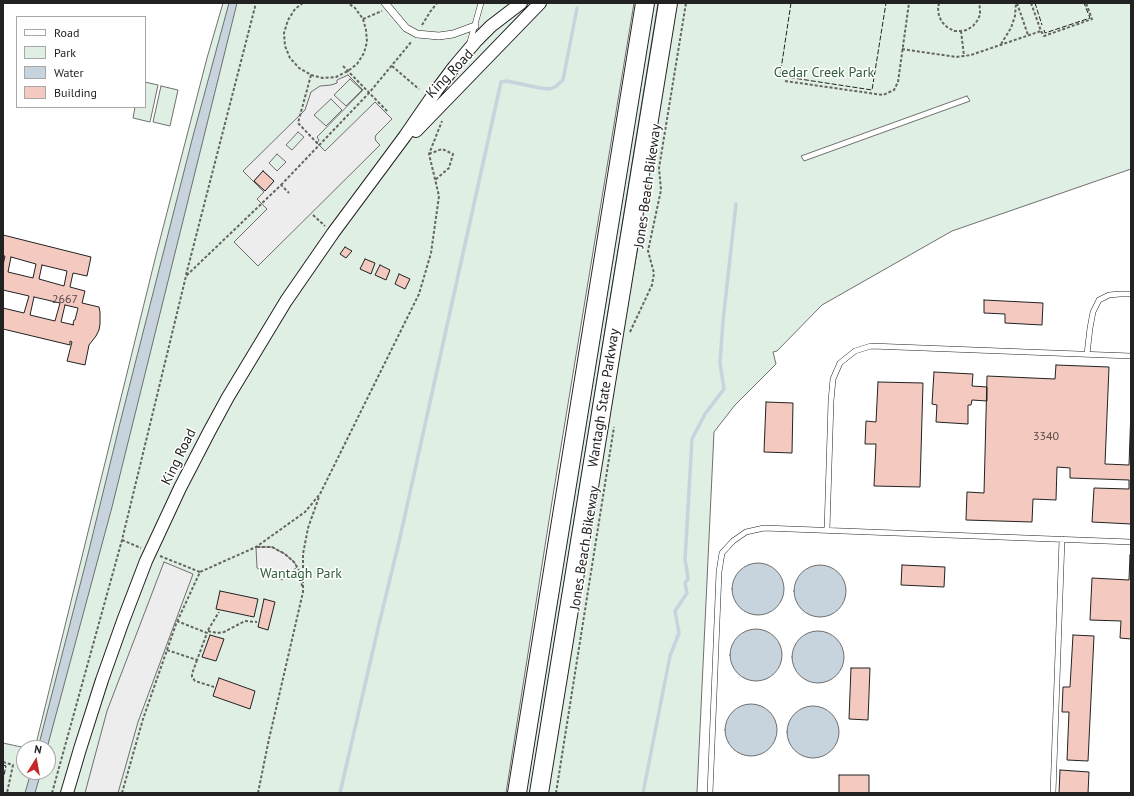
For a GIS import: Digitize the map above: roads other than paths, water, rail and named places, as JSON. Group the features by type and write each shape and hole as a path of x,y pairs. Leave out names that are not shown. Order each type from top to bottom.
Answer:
{"highway":[{"name":"Wantagh State Parkway","path":"517,793 646,3"},
{"name":"Wantagh State Parkway","path":"539,793 668,3"}],"street":[{"name":"King Road","path":"67,793 102,680 123,620 151,552 209,432 248,363 286,301 333,233 406,136 454,67 491,26 521,3"},
{"name":"King Road","path":"383,167 437,108 540,3"},
{"path":"387,6 406,28 417,34 439,36 453,34 475,26"}],"lane":[{"path":"467,51 481,3"},
{"path":"1087,354 1093,312 1099,300 1109,295 1131,294"},
{"path":"827,530 833,379 840,363 854,351 871,346 1131,356"},
{"path":"710,793 719,572 722,553 733,541 746,532 764,528 1131,542"},
{"path":"1052,793 1062,539"}],"water":[{"path":"229,3 237,3 112,507 49,740 40,740 88,554 193,136"},
{"path":"753,563 763,563 777,570 784,584 784,594 777,608 763,615 753,615 743,611 736,604 732,594 732,584 736,574 743,567"},
{"path":"815,565 825,565 839,572 846,586 846,596 839,610 825,617 815,617 805,613 798,606 794,596 794,586 798,576 805,569"},
{"path":"751,629 761,629 775,636 782,650 782,660 775,674 761,681 751,681 741,677 734,670 730,660 730,650 734,640 741,633"},
{"path":"813,631 823,631 837,638 844,652 844,662 837,676 823,683 813,683 803,679 796,672 792,662 792,652 796,642 803,635"},
{"path":"746,704 756,704 770,711 777,725 777,735 770,749 756,756 746,756 736,752 729,745 725,735 725,725 729,715 736,708"},
{"path":"808,706 818,706 832,713 839,727 839,737 832,751 818,758 808,758 798,754 791,747 787,737 787,727 791,717 798,710"},
{"path":"29,780 39,780 35,793 25,793"}],"waterway":[{"path":"340,793 399,542 501,82 507,81 550,89 555,87 563,80 577,8"},
{"path":"643,793 670,656 679,633 675,611 687,593 685,583 688,579 685,560 692,439 705,414 724,389 720,363 723,321 736,204"}],"park label":[{"name":"Cedar Creek Park","path":"824,73"},
{"name":"Wantagh Park","path":"301,574"}]}
